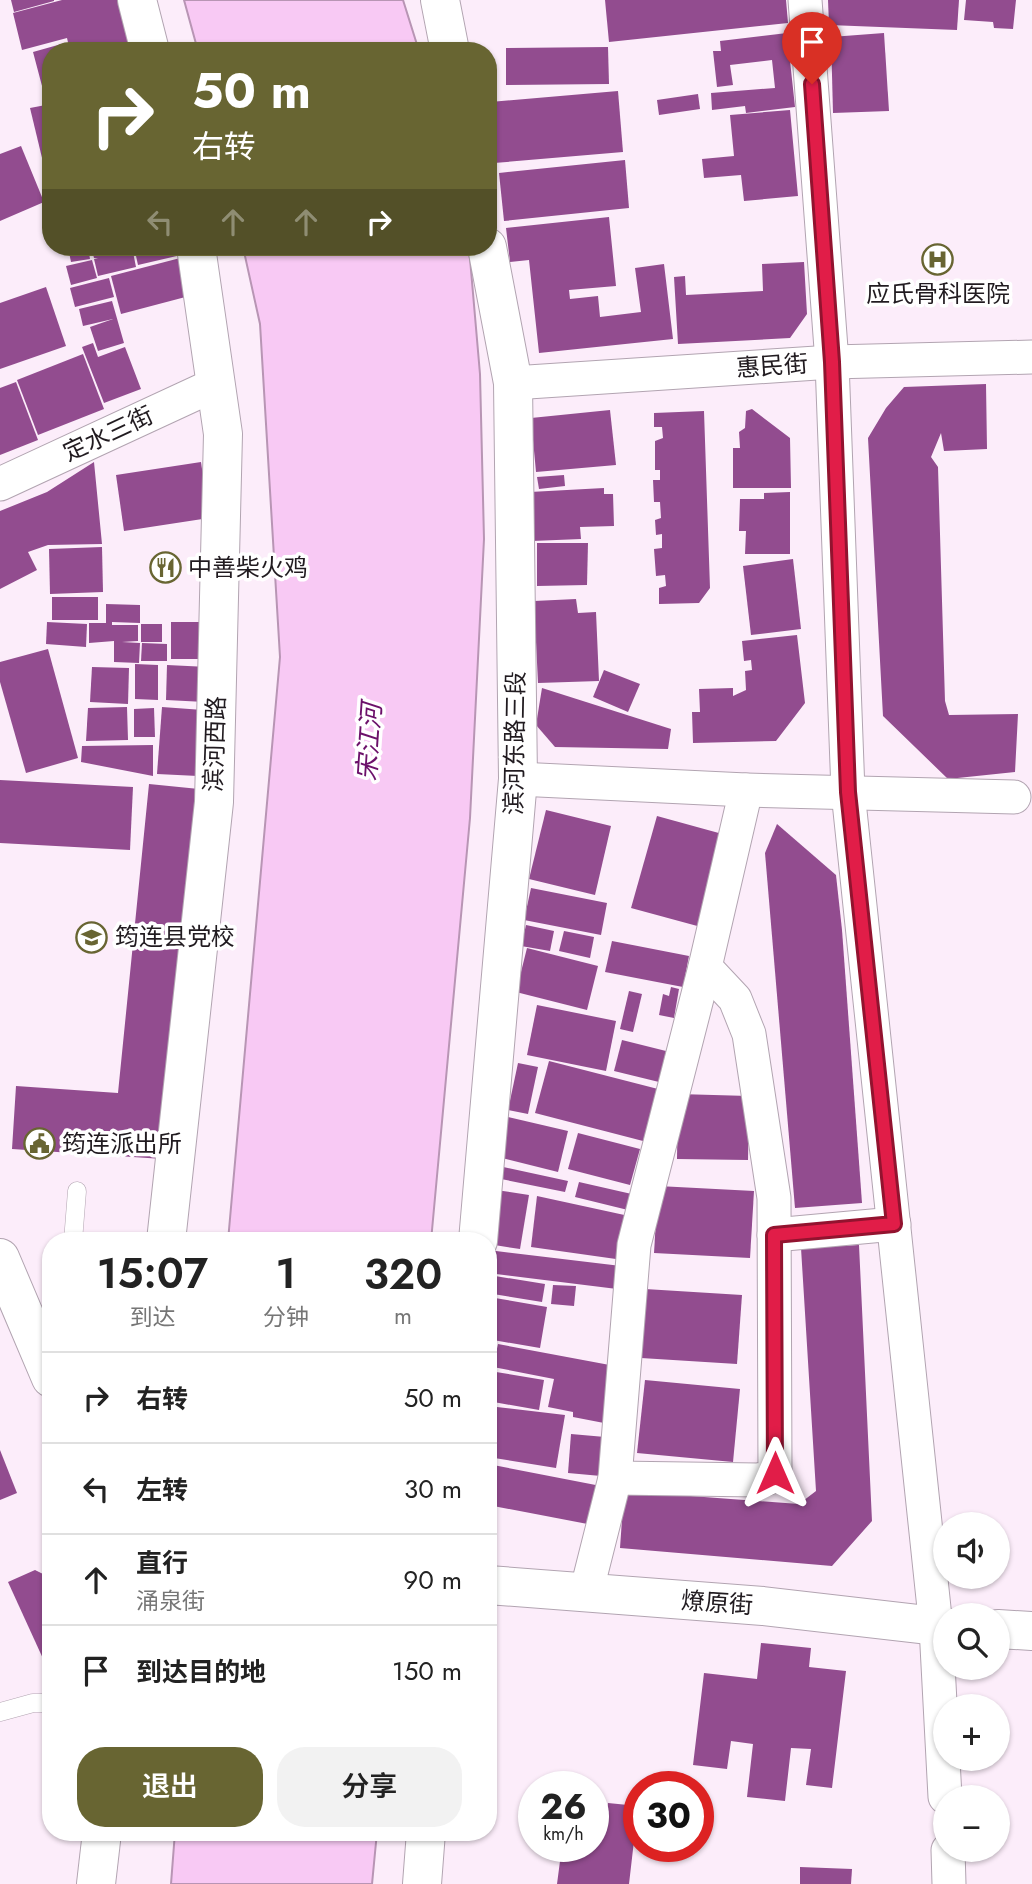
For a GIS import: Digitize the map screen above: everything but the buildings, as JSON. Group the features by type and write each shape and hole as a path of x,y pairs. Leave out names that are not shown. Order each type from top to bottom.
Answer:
{"street":[{"path":"136,0 148,42"},
{"path":"440,0 448,42"},
{"path":"805,0 832,362 848,792 938,1603"},
{"name":"滨河西路","path":"167,1232 214,802 223,434 197,256"},
{"name":"滨河东路三段","path":"479,1232 518,779 513,383 489,256"},
{"name":"惠民街","path":"513,383 832,362 1032,357"},
{"name":"定水三街","path":"0,484 216,384"},
{"path":"518,779 746,790 1014,797"},
{"path":"586,1593 615,1478 634,1245 705,967 746,790"},
{"path":"615,1478 750,1481 768,1478 775,1473 774,1198 749,1034 736,999 705,967"},
{"path":"774,1235 894,1224"},
{"path":"0,1258 42,1349"},
{"name":"燎原街","path":"497,1586 763,1606 933,1626"},
{"path":"1010,1630 1032,1631"},
{"path":"942,1680 945,1785"},
{"path":"96,1884 101,1841"},
{"path":"422,1884 425,1841"},
{"path":"948,1862 949,1884"}],"lane":[{"path":"74,1232 77,1191"},
{"path":"0,1712 42,1703"}],"water":[{"path":"184,0 403,0 416,42 196,42"},
{"name":"宋江河","path":"245,256 470,256 480,374 484,539 470,818 432,1232 229,1232 280,657 260,324"},
{"path":"174,1841 376,1841 372,1884 171,1884"}],"place":[{"name":"应氏骨科医院","path":"938,260"},
{"name":"中善柴火鸡","path":"165,568"},
{"name":"筠连县党校","path":"92,937"},
{"name":"筠连派出所","path":"39,1144"}],"route":[{"path":"775,1473 774,1235 894,1224 848,792 832,362 812,84"}]}
